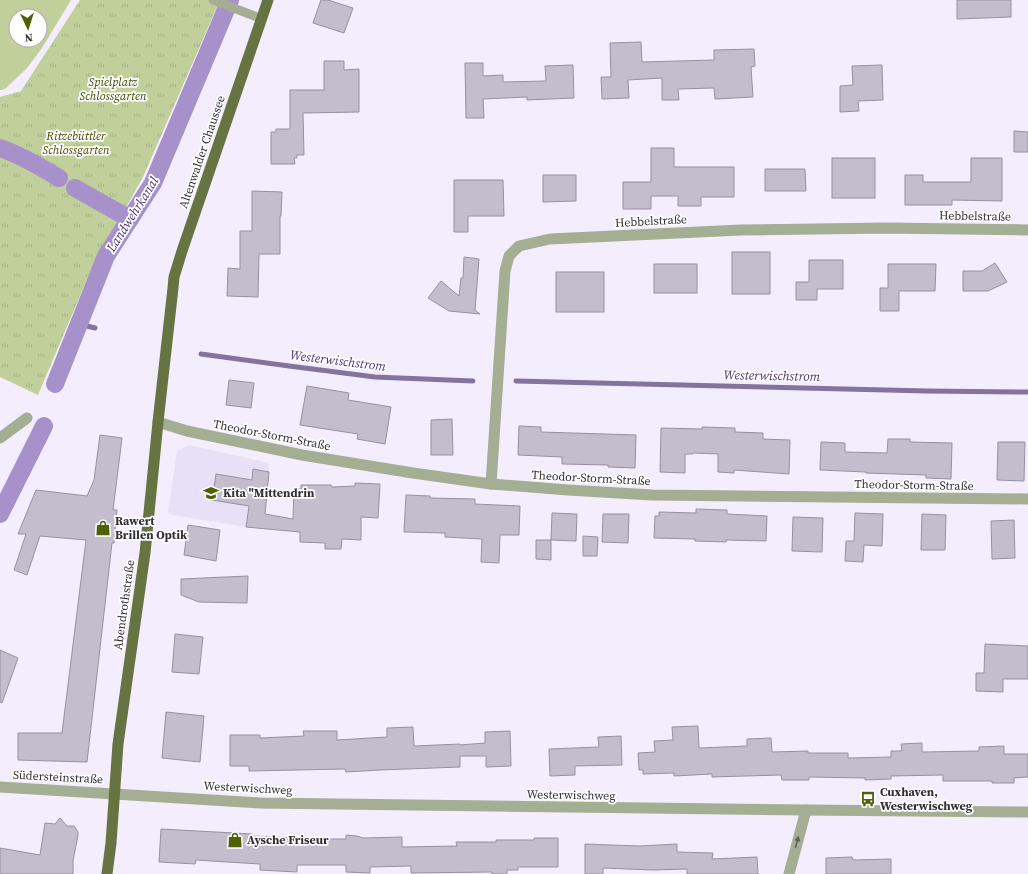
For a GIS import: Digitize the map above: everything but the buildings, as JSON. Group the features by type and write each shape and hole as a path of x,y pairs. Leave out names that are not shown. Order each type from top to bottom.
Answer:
{"main road":[{"name":"Altenwalder Chaussee","path":"170,315 174,277 182,251 268,0"},
{"name":"Abendrothstraße","path":"107,874 111,843 118,744 145,553 170,315"}],"street":[{"name":"Hebbelstraße","path":"491,484 505,271 509,256 519,246 550,239 741,230 886,228 1028,230"},
{"path":"0,438 27,418"},
{"name":"Theodor-Storm-Straße","path":"158,422 187,431 302,455 491,484 652,495 1028,499"},
{"name":"Südersteinstraße","path":"0,787 114,794"},
{"name":"Westerwischweg","path":"114,794 260,803 1028,812"},
{"path":"789,874 806,810"}],"lane":[{"path":"213,0 262,19"}],"shaded area":[{"name":"Kita \"Mittendrin","path":"189,445 269,463 269,472 253,470 246,527 168,514 177,451"}],"green space":[{"path":"0,0 71,0 48,38 48,8 8,8 8,48 42,48 27,68 5,89 0,90"},
{"name":"Ritzebüttler Schlossgarten","path":"80,0 220,0 143,177 91,270 38,395 0,377 0,97 21,91"}],"waterway":[{"name":"Landwehrkanal","path":"55,384 106,256 153,183 230,0"},
{"path":"0,148 23,158 59,178"},
{"path":"75,188 130,219"},
{"name":"Westerwischstrom","path":"79,324 95,328"},
{"name":"Westerwischstrom","path":"201,354 375,377 473,381"},
{"name":"Westerwischstrom","path":"516,381 1028,392"},
{"name":"Landwehrkanal","path":"0,514 44,426"}],"place":[{"name":"Kita \"Mittendrin","path":"211,493"},
{"name":"Rawert Brillen Optik","path":"103,528"},
{"name":"Cuxhaven, Westerwischweg","path":"868,799"},
{"name":"Aysche Friseur","path":"235,840"}],"park label":[{"name":"Spielplatz Schlossgarten","path":"113,89"}]}
